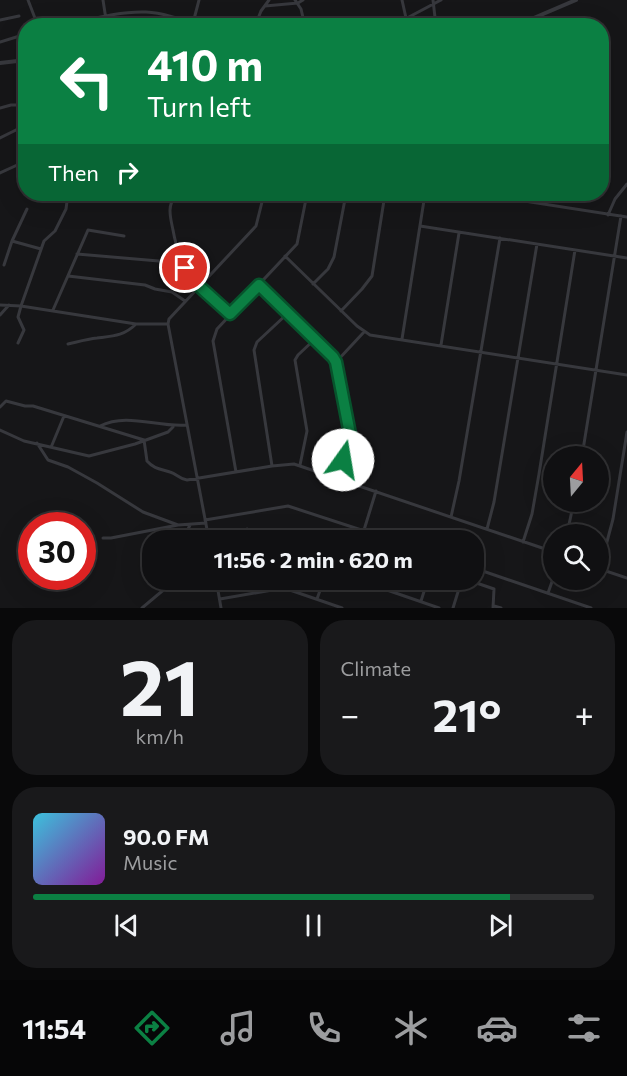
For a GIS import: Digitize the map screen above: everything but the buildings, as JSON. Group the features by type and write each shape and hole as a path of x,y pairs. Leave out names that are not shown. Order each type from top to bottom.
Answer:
{"street":[{"path":"28,0 35,18"},
{"path":"103,0 105,17"},
{"path":"194,18 199,0"},
{"path":"259,18 269,0"},
{"path":"265,6 303,0"},
{"path":"402,0 406,18 433,2 441,0"},
{"path":"534,18 576,0"},
{"path":"296,2 302,18"},
{"path":"433,2 435,18"},
{"path":"100,18 145,12 171,18"},
{"path":"0,20 19,16"},
{"path":"0,42 18,36"},
{"path":"0,63 18,61"},
{"path":"0,108 18,105"},
{"path":"0,138 18,129"},
{"path":"0,173 18,165"},
{"path":"608,215 615,199 627,184"},
{"path":"18,343 24,330 18,317 21,306 44,241 55,231 66,209 67,201"},
{"path":"172,201 169,206 178,254 182,263 199,286 230,314"},
{"path":"207,530 168,324 169,319 185,301 256,226 262,201"},
{"path":"236,472 213,341 215,332 298,241 306,201"},
{"path":"314,284 333,262 345,201"},
{"path":"341,311 372,276 385,201"},
{"path":"402,339 424,201"},
{"path":"522,201 627,218"},
{"path":"4,265 27,209"},
{"path":"584,446 621,216"},
{"path":"420,226 627,258"},
{"path":"52,310 88,230 124,236"},
{"path":"441,345 459,233"},
{"path":"451,517 459,482 500,238"},
{"path":"12,241 41,249"},
{"path":"487,529 494,502 537,244"},
{"path":"524,542 532,514 574,250"},
{"path":"77,254 182,263"},
{"path":"285,256 341,311 370,335 627,375"},
{"path":"68,276 145,285 172,292 185,301"},
{"path":"259,285 336,362 350,434 336,477"},
{"path":"0,305 52,310 136,324 168,324"},
{"path":"0,315 9,305"},
{"path":"272,466 254,350 257,342 287,314"},
{"path":"68,344 118,336 136,324"},
{"path":"336,362 364,332"},
{"path":"300,465 307,431 295,360 297,355 315,339"},
{"path":"0,407 6,400 25,406 34,406 144,440"},
{"path":"52,446 64,416"},
{"path":"100,426 114,421 136,421 173,427 188,425"},
{"path":"0,430 24,441 89,456 116,450 168,432 173,427"},
{"path":"609,533 627,432"},
{"path":"144,440 146,456 151,465 172,472 181,479 272,466 300,465 543,548"},
{"path":"37,443 48,460 68,467 143,512 178,525"},
{"path":"103,538 190,525 288,506 364,530 376,491"},
{"path":"188,530 190,525"},
{"path":"484,571 591,608"},
{"path":"609,572 627,578"},
{"path":"484,586 494,589 493,607 501,608"},
{"path":"220,599 284,588 342,608"},
{"path":"142,608 163,590"},
{"path":"218,590 221,608"},
{"path":"317,599 320,590"},
{"path":"421,601 425,590"},
{"path":"453,608 460,590"},
{"path":"390,591 439,608"}],"route":[{"path":"185,268 199,286 230,314 259,285 333,357 336,362 350,434 343,460"}]}
